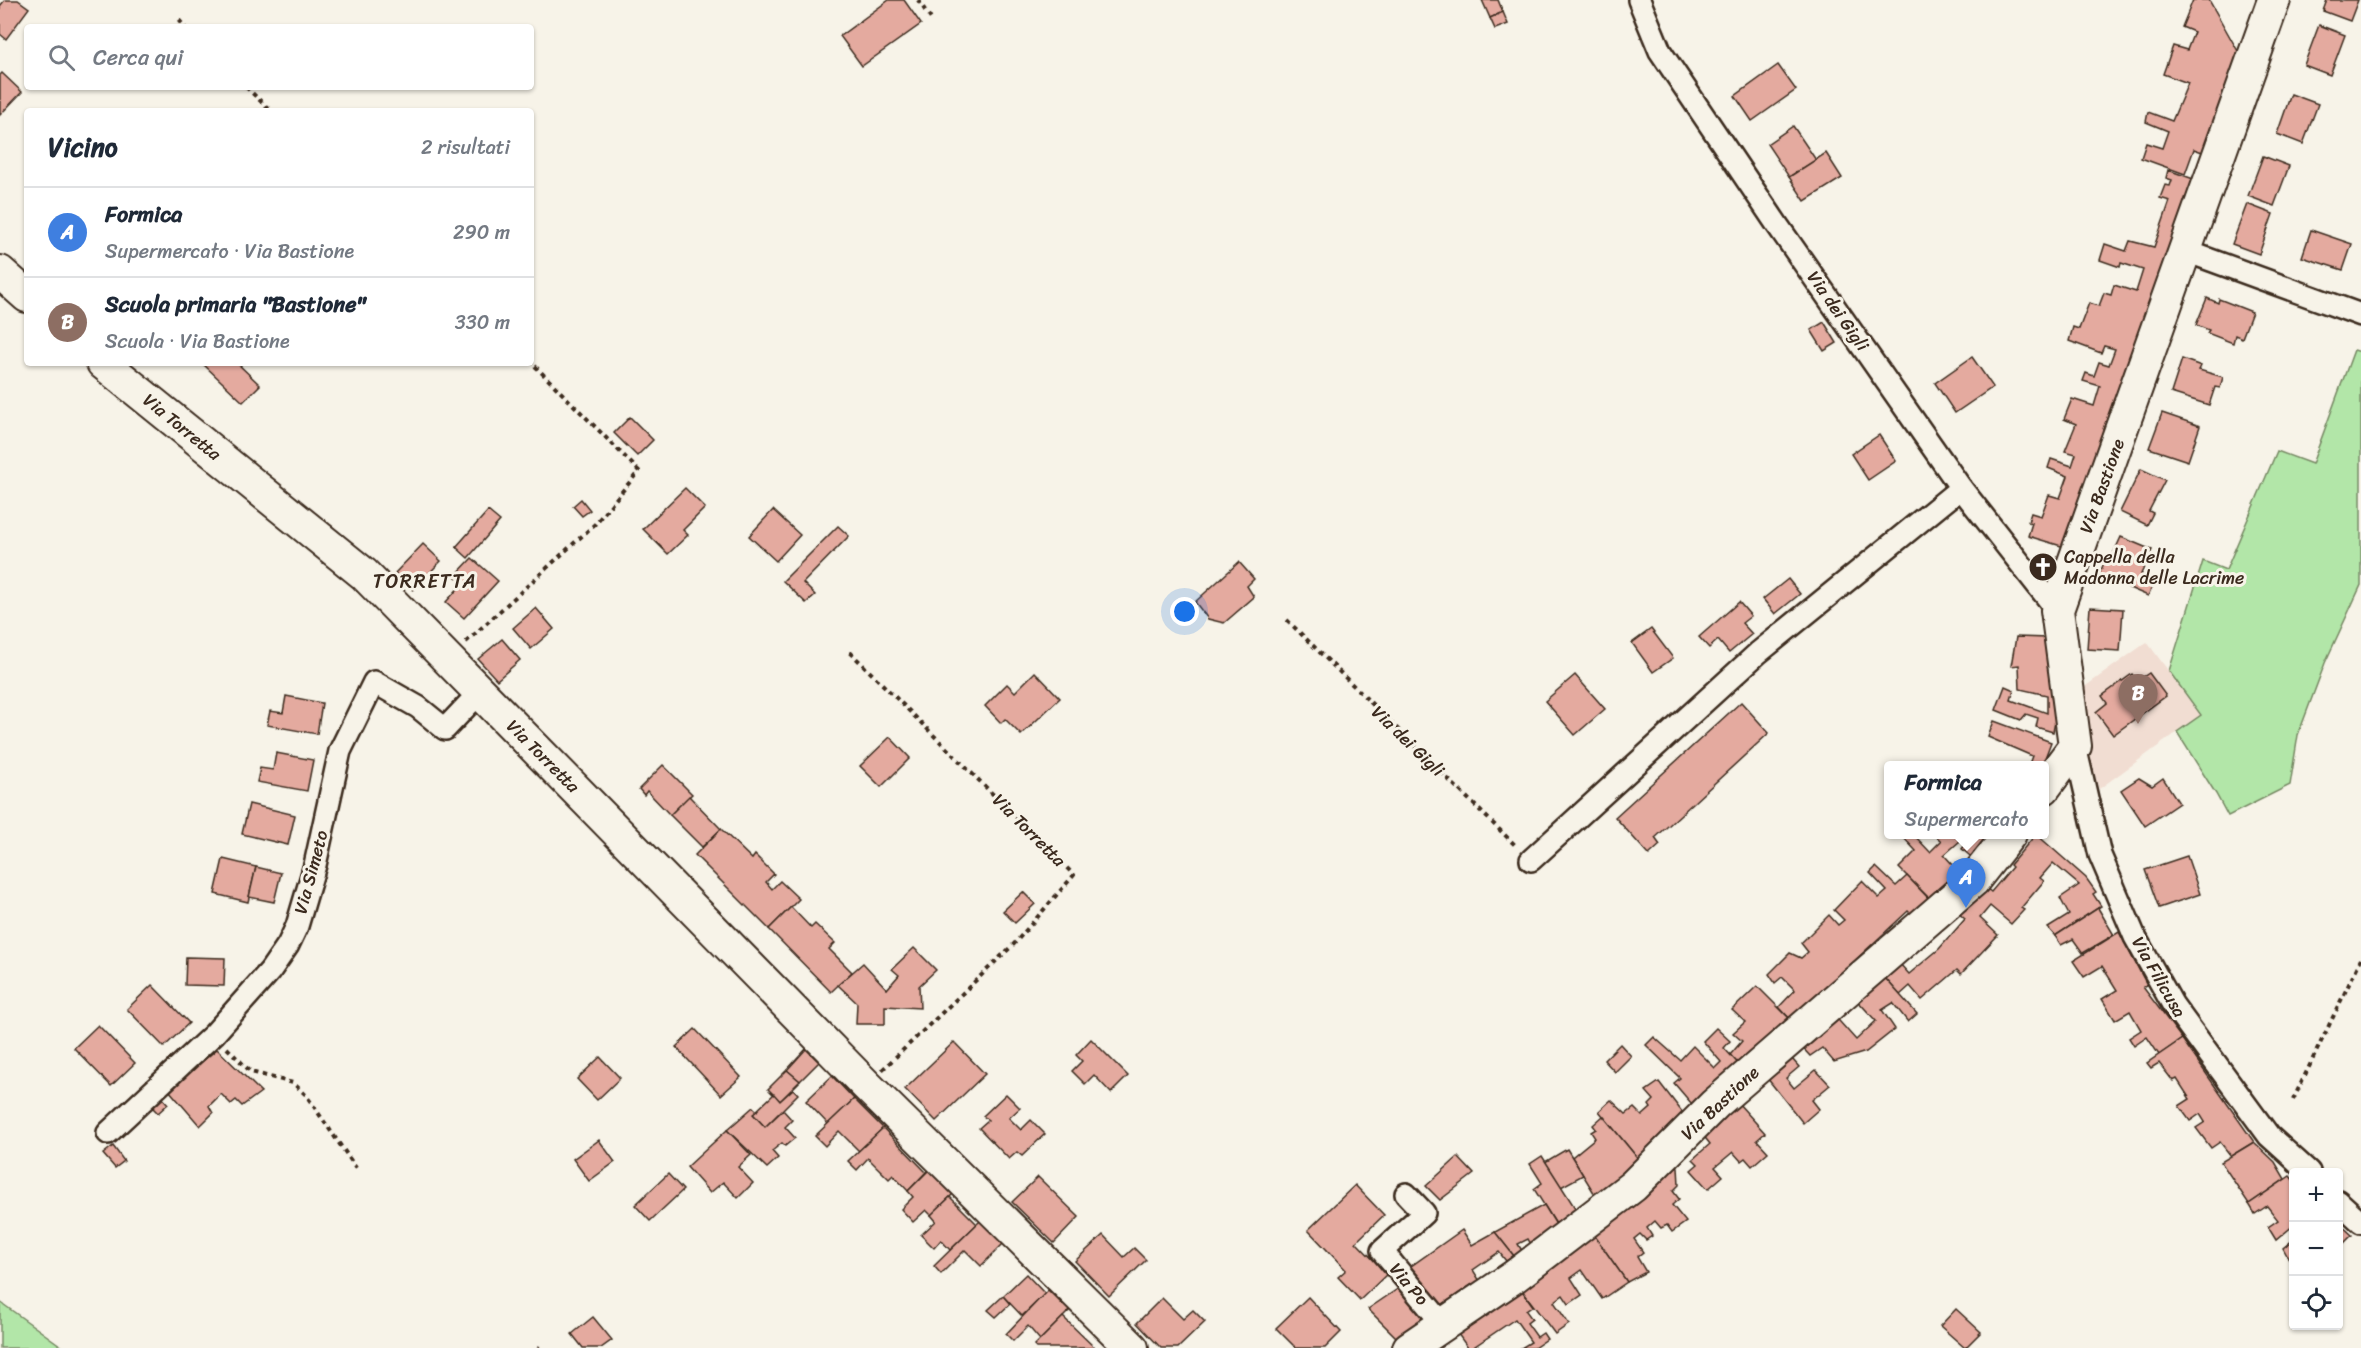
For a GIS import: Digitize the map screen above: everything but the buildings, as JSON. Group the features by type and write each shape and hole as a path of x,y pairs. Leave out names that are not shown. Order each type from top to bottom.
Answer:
{"street":[{"name":"Via dei Gigli","path":"1639,0 1660,51 1778,226 1961,488 2057,610"},
{"name":"Via Bastione","path":"2075,746 2057,610 2274,0"},
{"path":"2186,251 2361,315"},
{"path":"0,272 24,293"},
{"name":"Via Torretta","path":"108,366 364,574 866,1084 1132,1348"},
{"path":"1531,860 1758,653 1961,488"},
{"name":"Via Simeto","path":"108,1133 214,1034 270,971 288,945 297,926 315,865 340,751 374,682 418,707 445,729 480,692"},
{"path":"2049,781 2075,746"},
{"name":"Via Filicusa","path":"2075,746 2100,855 2135,937 2173,1005 2269,1136 2303,1168"},
{"name":"Via Bastione","path":"1409,1348 1515,1276 1633,1186 1715,1104 1973,880 2006,839"},
{"name":"Via Po","path":"1406,1194 1424,1213 1382,1251 1443,1324"},
{"path":"2343,1206 2361,1222"}],"path":[{"path":"918,0 933,22"},
{"path":"178,20 182,24"},
{"path":"249,90 268,108"},
{"path":"448,659 595,524 639,471 534,365"},
{"name":"Via dei Gigli","path":"1287,620 1531,860"},
{"name":"Via Torretta","path":"850,652 1074,875 1014,944 866,1084"},
{"path":"2293,1100 2361,959"},
{"path":"214,1034 251,1072 293,1083 306,1095 356,1168"}],"shaded area":[{"path":"2147,642 2201,715 2099,789 2092,766 2083,688"}],"green space":[{"path":"2354,350 2361,352 2361,585 2325,663 2298,735 2290,785 2228,816 2177,732 2201,715 2169,671 2203,561 2226,570 2277,451 2312,464"},
{"path":"0,1302 64,1348 0,1348"}],"place":[{"name":"Cappella della Madonna delle Lacrime","path":"2043,567"},
{"name":"Scuola primaria \"Bastione\"","path":"2138,724"},
{"name":"Formica","path":"1966,908"}],"district":[{"name":"TORRETTA","path":"425,581"}]}
